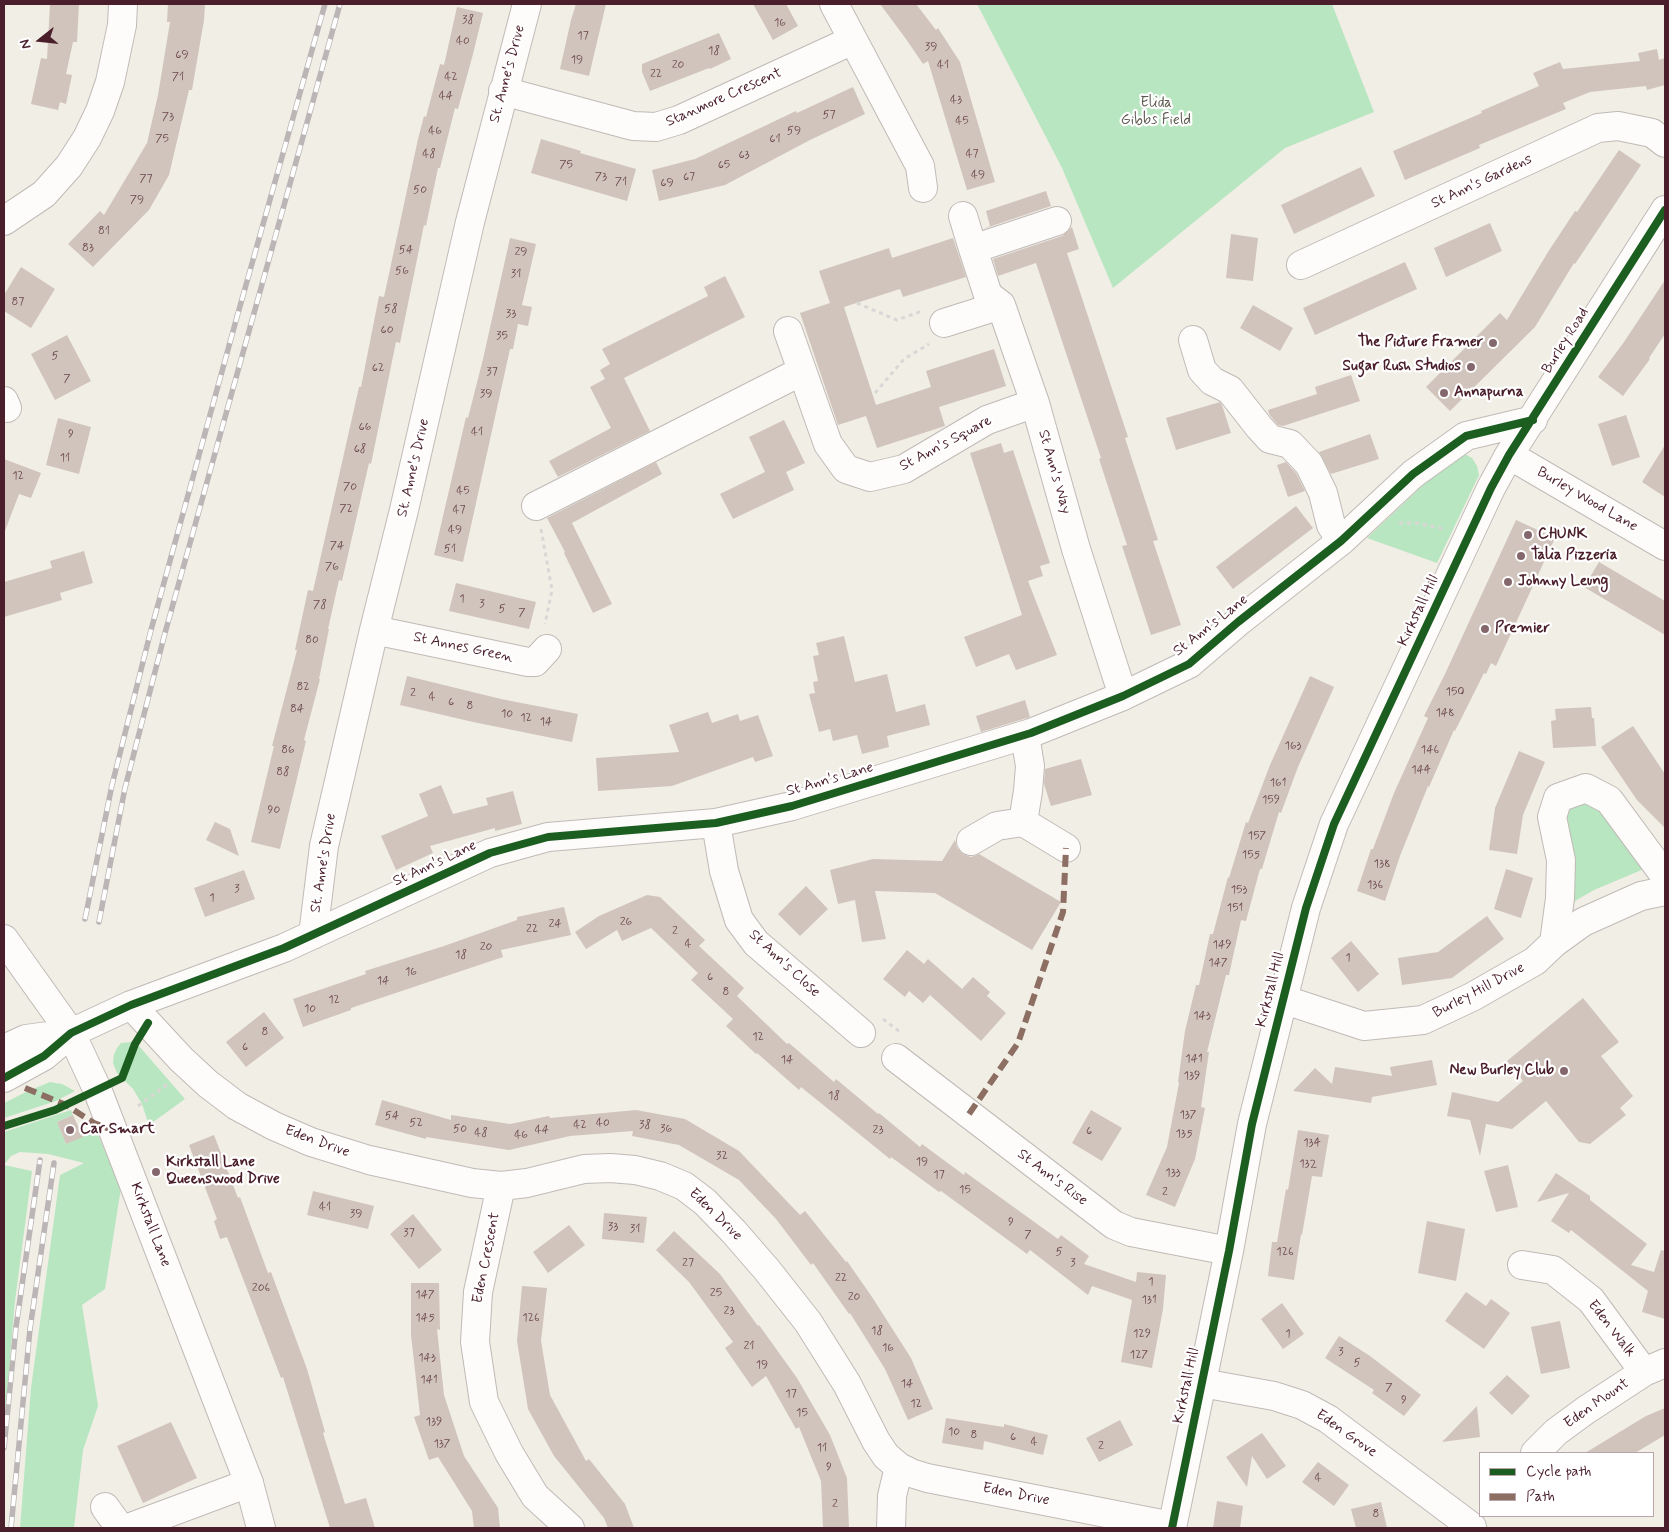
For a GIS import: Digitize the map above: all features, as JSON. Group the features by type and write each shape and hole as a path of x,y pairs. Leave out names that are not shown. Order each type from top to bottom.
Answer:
{"street":[{"path":"4,221 44,194 69,166 87,138 100,111 110,82 122,25 123,4"},
{"name":"St. Anne's Drive","path":"313,935 324,846 374,630 407,500 470,222 527,4"},
{"path":"834,4 920,166 923,188"},
{"name":"Stanmore Crescent","path":"503,91 633,126 656,127 679,120 852,40"},
{"name":"St Ann's Gardens","path":"1301,265 1598,128 1618,126 1652,133 1665,143"},
{"name":"Burley Road","path":"1491,488 1509,455 1665,210"},
{"path":"963,216 988,295 1001,305"},
{"path":"973,249 1057,221"},
{"path":"944,323 1001,305"},
{"name":"St Ann's Way","path":"1001,305 1035,403 1076,549 1123,696"},
{"name":"St Ann's Square","path":"788,331 828,444 846,469 870,477 904,469 987,420 1035,403"},
{"path":"1193,340 1202,370 1212,381 1230,390 1270,439 1290,444 1309,464 1323,493 1331,525 1341,541"},
{"path":"536,506 802,372"},
{"name":"St Ann's Lane","path":"71,1033 131,1005 284,948 490,853 548,837 716,823 792,806 1025,735 1123,696 1189,664 1238,622 1341,541 1413,474 1466,436 1532,420"},
{"name":"Burley Wood Lane","path":"1509,455 1665,546"},
{"name":"Kirkstall Hill","path":"1172,1527 1229,1251 1252,1124 1306,908 1334,824 1491,488"},
{"name":"St Annes Green","path":"374,630 528,662 535,662 547,649"},
{"path":"1023,822 1030,766 1025,735"},
{"path":"1554,943 1560,898 1561,860 1552,817 1558,798 1586,788 1609,800 1665,876"},
{"path":"971,841 997,826 1023,822 1066,848"},
{"name":"St Ann's Close","path":"716,823 724,871 738,920 756,943 861,1033"},
{"name":"Burley Hill Drive","path":"1282,999 1364,1026 1423,1020 1472,997 1535,961 1554,943 1583,922 1641,896 1665,891"},
{"name":"Kirkstall Lane","path":"4,939 71,1033 110,1119 249,1483 261,1528"},
{"name":"Eden Drive","path":"131,1005 188,1065 208,1084 237,1106 274,1126 312,1142 369,1160 472,1183 501,1186 527,1184 584,1169 610,1168 635,1170 660,1176 684,1186 705,1202 734,1232 808,1322 847,1384 876,1441 886,1456 899,1467 927,1478 1069,1517 1172,1527"},
{"path":"4,1049 26,1039 71,1033"},
{"path":"4,1078 44,1056 71,1033"},
{"name":"St Ann's Rise","path":"896,1058 1114,1226 1131,1232 1229,1251"},
{"name":"Eden Crescent","path":"501,1186 478,1292 475,1342 484,1402 509,1453 536,1496 570,1528"},
{"name":"Eden Walk","path":"1522,1264 1553,1270 1591,1300 1655,1367"},
{"name":"Eden Mount","path":"1536,1452 1556,1432 1586,1410 1655,1367"},
{"name":"Eden Grove","path":"1202,1383 1274,1396 1302,1405 1328,1419 1475,1524"},
{"path":"891,1528 892,1496 899,1467"},
{"path":"128,1528 249,1483"},
{"name":"Eden Crescent","path":"536,1496 538,1528"}],"path":[{"path":"857,303 897,320 937,305 944,323 930,343 904,359 875,394"},
{"path":"536,506 552,590 543,631 547,649"},
{"path":"1366,518 1378,527 1405,522 1417,523 1434,526 1468,539"},
{"path":"138,1106 170,1082 188,1065"}],"green space":[{"name":"Elida Gibbs Field","path":"977,4 1332,4 1374,112 1285,148 1113,288 1062,168"},
{"path":"1465,454 1472,458 1477,466 1479,475 1437,563 1367,538 1437,472 1454,459"},
{"path":"1583,801 1604,808 1644,869 1594,890 1563,908 1565,808"},
{"path":"131,1042 139,1046 185,1099 149,1125 142,1104 133,1089 117,1073 113,1063 114,1054 121,1043"},
{"path":"50,1082 62,1084 75,1091 56,1101 4,1118 4,1103"},
{"path":"71,1110 73,1115 57,1122 66,1144 96,1130 121,1188 105,1289 82,1305 98,1406 83,1450 74,1528 20,1528 31,1388 60,1175 84,1163 48,1154 20,1152 11,1156 4,1165 4,1132"},
{"path":"4,1165 32,1171 15,1301 4,1425"}],"building":[{"path":"50,4 79,4 77,42 73,42 66,74 72,75 66,104 60,102 58,110 31,104 41,58 47,59"},
{"path":"168,4 205,4 192,90 189,90 169,175 149,210 93,267 68,244 100,211 104,215 147,143 158,95 170,22 167,22"},
{"path":"576,4 606,4 589,76 560,69"},
{"path":"753,4 786,4 798,26 773,40"},
{"path":"880,4 916,4 936,30 938,28 960,62 995,182 967,190 928,61 923,64"},
{"path":"457,7 483,13 458,109 455,108 440,168 438,168 426,226 424,225 400,343 396,342 371,464 369,463 342,581 339,580 328,629 320,679 304,740 306,741 280,849 251,842 274,746 272,746 297,650 295,650 308,590 313,591 359,387 361,387 379,296 384,297 418,139 440,64 444,65"},
{"path":"719,33 731,59 710,69 650,91 642,72 642,64"},
{"path":"1657,49 1659,60 1665,58 1665,85 1647,90 1646,86 1590,92 1563,103 1566,109 1479,145 1480,148 1405,180 1393,151 1539,86 1533,73 1560,62 1563,69 1640,61 1638,53"},
{"path":"853,87 865,114 810,140 725,185 659,201 652,170 695,159 796,111 797,113"},
{"path":"541,139 581,151 580,153 636,169 627,201 531,173"},
{"path":"1619,150 1641,165 1574,263 1535,327 1450,411 1426,387 1500,313 1507,320 1575,211 1577,212"},
{"path":"1361,167 1375,196 1294,234 1281,205"},
{"path":"1046,191 1051,206 983,229 990,226 986,211"},
{"path":"1490,223 1502,251 1446,277 1434,248"},
{"path":"1072,227 1079,249 1067,253 1128,437 1125,438 1158,540 1153,541 1181,625 1151,635 1122,546 1127,545 1099,459 1101,458 1036,263 998,276 993,259 1062,236"},
{"path":"1231,234 1258,238 1253,281 1226,278"},
{"path":"510,238 536,244 522,305 532,307 528,326 518,324 513,349 510,349 463,562 434,555 466,417 468,418 483,359"},
{"path":"953,238 966,277 903,297 900,289 844,307 876,405 931,387 926,371 994,349 1006,386 939,407 945,426 877,448 866,416 838,425 800,313 830,303 819,271 889,248 892,258"},
{"path":"1405,262 1417,289 1315,335 1303,308"},
{"path":"21,267 55,289 31,328 4,311 4,295"},
{"path":"725,276 745,317 624,378 650,431 558,477 549,461 611,428 590,387 605,379 600,370 610,364 602,349 708,296 704,287"},
{"path":"1665,280 1665,334 1650,359 1623,396 1598,377 1624,342"},
{"path":"1253,305 1293,328 1280,351 1240,328"},
{"path":"67,335 91,381 55,400 31,354"},
{"path":"1351,375 1360,401 1283,426 1278,425 1269,414 1268,410 1317,394 1315,387"},
{"path":"1220,402 1231,433 1176,450 1166,418"},
{"path":"1626,415 1640,457 1612,466 1598,424"},
{"path":"58,418 91,427 79,474 46,465"},
{"path":"784,420 805,463 786,472 794,490 733,519 720,494 765,472 749,437"},
{"path":"1370,434 1379,459 1331,474 1319,452"},
{"path":"1001,443 1004,453 1013,450 1050,563 1040,566 1043,576 1028,581 1057,655 1016,670 1009,654 976,667 964,637 1022,615 970,453"},
{"path":"1665,445 1665,497 1642,482"},
{"path":"4,459 41,473 31,498 19,494 5,531 4,530"},
{"path":"656,462 662,474 572,523 612,604 593,613 547,518"},
{"path":"1286,462 1296,473 1305,491 1288,497 1277,465"},
{"path":"1296,506 1313,528 1233,589 1216,567"},
{"path":"1516,520 1555,538 1496,666 1491,663 1486,674 1484,673 1454,730 1428,786 1400,856 1385,901 1357,891 1371,849 1373,849 1394,793 1428,718 1424,716"},
{"path":"84,551 93,583 60,593 62,600 4,617 4,582 52,568 50,561"},
{"path":"1599,562 1665,601 1665,635 1584,587"},
{"path":"456,583 536,602 529,629 449,611"},
{"path":"844,636 855,682 887,674 896,712 925,704 930,725 887,736 889,747 862,754 857,735 833,741 830,729 819,732 809,694 815,693 813,682 818,681 813,656 819,655 816,643"},
{"path":"407,676 501,699 578,714 572,742 400,705"},
{"path":"1310,676 1334,687 1298,767 1281,813 1279,812 1262,869 1260,869 1246,921 1241,920 1229,975 1226,975 1207,1052 1209,1052 1201,1107 1205,1108 1195,1159 1175,1207 1146,1195 1167,1147 1179,1083 1185,1031 1196,985 1199,985 1210,934 1213,934 1228,877 1246,822 1248,823 1270,765"},
{"path":"1025,700 1030,717 981,732 976,716"},
{"path":"1591,707 1592,718 1594,718 1596,746 1553,748 1551,721 1556,720 1555,709"},
{"path":"708,712 712,723 738,714 740,721 758,715 773,756 755,762 753,757 672,786 598,791 596,758 679,752 669,725"},
{"path":"1633,726 1665,774 1665,828 1637,800 1601,747"},
{"path":"1519,751 1545,762 1523,815 1517,854 1489,850 1495,808"},
{"path":"1081,759 1092,795 1051,806 1044,784 1045,769"},
{"path":"441,785 453,814 488,805 486,798 513,791 522,824 495,831 495,828 430,846 433,853 396,870 381,836 428,816 419,794"},
{"path":"215,822 230,829 239,856 206,840"},
{"path":"955,840 957,848 963,854 971,857 979,854 1061,902 1032,950 935,893 875,891 886,939 862,942 855,900 838,904 830,870 873,859 942,861"},
{"path":"1506,869 1533,878 1521,918 1494,909"},
{"path":"244,870 255,899 205,917 194,888"},
{"path":"806,886 828,909 800,936 778,914"},
{"path":"647,895 660,897 705,940 699,946 744,988 737,996 787,1044 789,1043 834,1082 836,1079 920,1147 922,1144 964,1175 965,1172 1058,1239 1061,1235 1089,1256 1084,1264 1136,1282 1137,1272 1166,1275 1163,1309 1152,1368 1121,1362 1132,1300 1092,1286 1088,1295 1030,1250 1027,1254 941,1191 939,1192 891,1157 890,1159 801,1087 799,1090 726,1026 733,1019 691,980 698,973 651,928 622,941 617,930 586,949 575,932 599,916"},
{"path":"564,907 571,935 501,950 503,957 351,1008 351,1010 303,1027 293,999 366,974 365,971 517,920 517,917"},
{"path":"1487,916 1504,939 1452,978 1402,985 1398,958 1438,952"},
{"path":"1351,941 1379,974 1358,992 1331,958"},
{"path":"907,950 924,964 928,959 962,989 973,977 990,992 987,996 1006,1013 981,1041 930,995 923,1003 909,991 905,997 883,979"},
{"name":"New Burley Club","path":"1583,998 1619,1042 1601,1056 1633,1096 1620,1108 1626,1115 1590,1144 1579,1142 1546,1101 1512,1129 1486,1124 1480,1156 1470,1120 1447,1116 1452,1092 1498,1102 1523,1081 1507,1061"},
{"path":"264,1012 284,1038 246,1067 226,1042"},
{"path":"1432,1060 1437,1085 1372,1097 1371,1103 1293,1091 1315,1068 1332,1084 1335,1067 1392,1076 1390,1067"},
{"path":"382,1100 451,1120 451,1115 510,1124 549,1116 550,1118 636,1110 685,1119 739,1151 800,1215 805,1211 847,1261 872,1297 911,1358 933,1409 908,1420 885,1369 850,1313 813,1263 811,1265 776,1219 739,1180 679,1145 632,1136 633,1131 570,1136 509,1150 426,1137 426,1139 375,1125"},
{"path":"1091,1110 1122,1128 1102,1161 1072,1143"},
{"name":"Car Smart","path":"73,1115 83,1137 66,1144 57,1122"},
{"path":"1298,1130 1329,1135 1322,1177 1312,1176 1294,1280 1268,1276 1272,1242 1277,1242"},
{"path":"214,1135 238,1198 240,1197 268,1273 271,1272 307,1369 325,1432 323,1433 345,1504 366,1498 375,1528 330,1528 283,1377 281,1378 227,1237 220,1239 214,1221 217,1219 189,1145"},
{"path":"1508,1165 1518,1207 1496,1212 1484,1171"},
{"path":"1556,1173 1590,1196 1590,1200 1647,1244 1631,1265 1654,1272 1661,1250 1665,1251 1665,1319 1642,1312 1648,1291 1571,1230 1569,1233 1551,1221 1569,1193 1537,1202"},
{"path":"313,1191 374,1206 368,1229 307,1215"},
{"path":"604,1213 647,1217 644,1243 602,1239"},
{"path":"413,1214 442,1250 419,1269 390,1234"},
{"path":"1427,1221 1465,1229 1456,1281 1418,1273"},
{"path":"569,1225 585,1245 548,1273 533,1252"},
{"path":"674,1231 720,1274 797,1378 830,1435 847,1478 849,1528 823,1528 821,1481 799,1427 796,1429 766,1376 752,1387 725,1348 733,1342 689,1282 656,1250"},
{"path":"411,1283 439,1283 440,1330 437,1329 444,1395 464,1456 498,1508 500,1528 474,1528 472,1511 438,1457 429,1460 414,1417 420,1415 411,1335"},
{"path":"522,1286 547,1288 541,1341 550,1395 586,1461 589,1459 625,1504 634,1528 608,1528 604,1518 554,1456 528,1409 517,1341"},
{"path":"1466,1292 1486,1306 1491,1299 1510,1313 1484,1349 1445,1321"},
{"path":"1282,1303 1304,1334 1283,1349 1261,1319"},
{"path":"1560,1321 1570,1368 1541,1374 1531,1327"},
{"path":"1339,1336 1370,1356 1421,1395 1404,1416 1372,1393 1374,1390 1325,1358"},
{"path":"1507,1375 1530,1396 1512,1415 1489,1393"},
{"path":"1477,1406 1480,1437 1442,1442"},
{"path":"1665,1408 1665,1435 1637,1452 1587,1452 1646,1416"},
{"path":"946,1418 1004,1427 1004,1424 1048,1435 1043,1455 984,1441 983,1450 942,1443"},
{"path":"1120,1420 1133,1445 1099,1462 1086,1438"},
{"path":"171,1422 197,1478 143,1503 117,1446"},
{"path":"1262,1433 1286,1466 1267,1479 1252,1456 1247,1487 1226,1457"},
{"path":"1318,1462 1349,1485 1334,1506 1302,1482"},
{"path":"1217,1501 1243,1506 1240,1528 1213,1528"},
{"path":"1381,1502 1387,1528 1356,1528 1351,1509"}],"railway":[{"path":"85,919 112,785 151,630 325,4"},
{"path":"99,922 125,788 165,633 340,4"},
{"path":"4,1448 16,1327 40,1160"},
{"path":"11,1528 30,1329 54,1163"}],"marked path":[{"path":"969,1114 1018,1043 1063,912 1066,848"},
{"path":"25,1088 66,1105 94,1123 115,1131"}],"cycle path":[{"path":"1172,1528 1229,1251 1252,1124 1306,908 1334,824 1491,488 1509,455 1665,210"},
{"path":"4,1078 44,1056 71,1033 131,1005 284,948 490,853 548,837 716,823 792,806 1031,733 1123,696 1189,664 1238,622 1341,541 1413,474 1466,436 1533,420"},
{"path":"4,1126 55,1110 122,1078 135,1044 148,1023"}],"place":[{"name":"The Picture Framer","path":"1493,343"},
{"name":"Sugar Rush Studios","path":"1471,367"},
{"name":"Annapurna","path":"1444,393"},
{"name":"CHUNK","path":"1528,535"},
{"name":"Talia Pizzeria","path":"1521,556"},
{"name":"Johnny Leung","path":"1508,582"},
{"name":"Premier","path":"1485,629"},
{"name":"New Burley Club","path":"1564,1071"},
{"name":"Car Smart","path":"70,1130"},
{"name":"Kirkstall Lane Queenswood Drive","path":"156,1172"}]}
